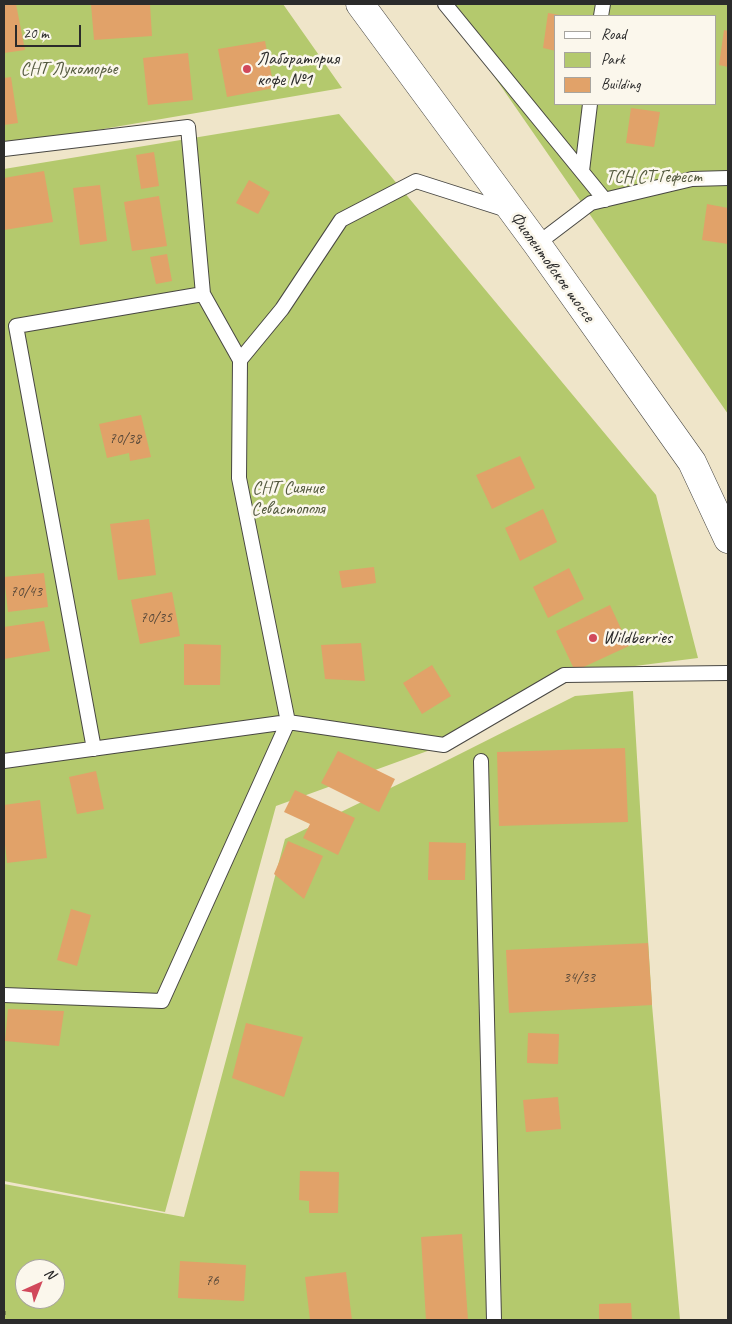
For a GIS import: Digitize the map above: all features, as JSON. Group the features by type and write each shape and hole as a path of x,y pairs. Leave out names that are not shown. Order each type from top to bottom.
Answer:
{"main road":[{"name":"Фиолентовское шоссе","path":"360,4 537,244 692,462 728,539"}],"lane":[{"path":"445,4 605,200"},
{"path":"582,172 590,105"},
{"path":"4,148 188,127 203,294 240,360 239,478 288,722 162,1001 4,995"},
{"path":"537,244 591,203 692,179 728,178"},
{"path":"240,360 282,309 341,220 416,180 513,213"},
{"path":"94,749 10,327 203,294"},
{"path":"4,761 288,722 444,745 564,676 728,672"},
{"path":"481,761 494,1320"}],"path":[{"path":"4,1311 4,1320"}],"green space":[{"name":"СНТ Лукоморье","path":"4,4 283,4 342,88 4,146"},
{"name":"ТСН СТ Гефест","path":"444,4 728,4 728,414"},
{"name":"СНТ Сияние Севастополя","path":"339,114 656,495 698,658 564,675 444,745 276,806 165,1212 4,1181 4,169"},
{"path":"633,691 652,1005 680,1320 4,1320 4,1184 184,1217 285,839 575,696"}],"building":[{"path":"4,4 16,4 25,50 4,53"},
{"path":"91,4 150,4 152,36 94,40"},
{"path":"548,13 560,15 554,15 554,51 543,48"},
{"path":"724,30 728,31 728,67 719,65"},
{"path":"265,41 274,88 227,97 218,49"},
{"path":"188,53 193,100 148,105 143,58"},
{"path":"11,77 18,123 4,125 4,78"},
{"path":"631,108 660,112 654,147 626,143"},
{"path":"154,152 159,186 141,189 136,155"},
{"path":"44,171 53,222 4,230 4,178"},
{"path":"249,180 270,192 258,214 236,203"},
{"path":"100,185 107,241 80,245 73,188"},
{"path":"159,196 167,246 132,251 124,202"},
{"path":"707,204 728,208 728,244 702,240"},
{"path":"167,254 172,281 156,284 150,257"},
{"path":"141,415 151,457 130,461 129,453 107,458 99,424"},
{"path":"520,456 535,488 492,509 476,475"},
{"path":"543,509 557,542 520,561 505,528"},
{"path":"149,519 156,575 118,580 110,524"},
{"path":"374,567 376,583 342,588 339,571"},
{"path":"569,568 584,599 548,618 533,587"},
{"path":"44,573 48,607 8,612 4,577"},
{"path":"172,592 180,636 140,644 131,600"},
{"name":"Wildberries","path":"610,605 629,646 575,671 556,631"},
{"path":"44,621 50,651 4,659 4,627"},
{"path":"361,643 365,681 325,679 321,645"},
{"path":"184,644 221,645 220,685 184,685"},
{"path":"432,665 451,696 422,714 403,683"},
{"path":"625,748 628,822 499,826 497,752"},
{"path":"338,751 395,779 379,812 321,783"},
{"path":"96,771 104,809 77,814 69,777"},
{"path":"295,790 355,818 338,855 303,838 310,824 284,812"},
{"path":"40,800 47,858 7,863 4,835 4,805"},
{"path":"288,841 323,856 304,899 274,874"},
{"path":"429,842 466,843 465,880 428,880"},
{"path":"71,909 91,915 77,966 57,960"},
{"path":"648,943 652,1005 509,1013 506,950"},
{"path":"8,1009 64,1011 59,1046 5,1041"},
{"path":"246,1023 303,1037 284,1097 232,1078"},
{"path":"528,1033 559,1034 558,1064 527,1063"},
{"path":"558,1097 561,1129 526,1132 523,1100"},
{"path":"300,1171 339,1172 338,1213 309,1213 309,1201 299,1200"},
{"path":"462,1234 468,1320 426,1320 421,1237"},
{"path":"180,1261 246,1265 244,1301 178,1298"},
{"path":"346,1272 352,1320 310,1320 305,1277"},
{"path":"631,1303 632,1320 599,1320 599,1304"}],"place":[{"name":"Лаборатория кофе №1","path":"247,69"},
{"name":"Wildberries","path":"593,638"}]}
